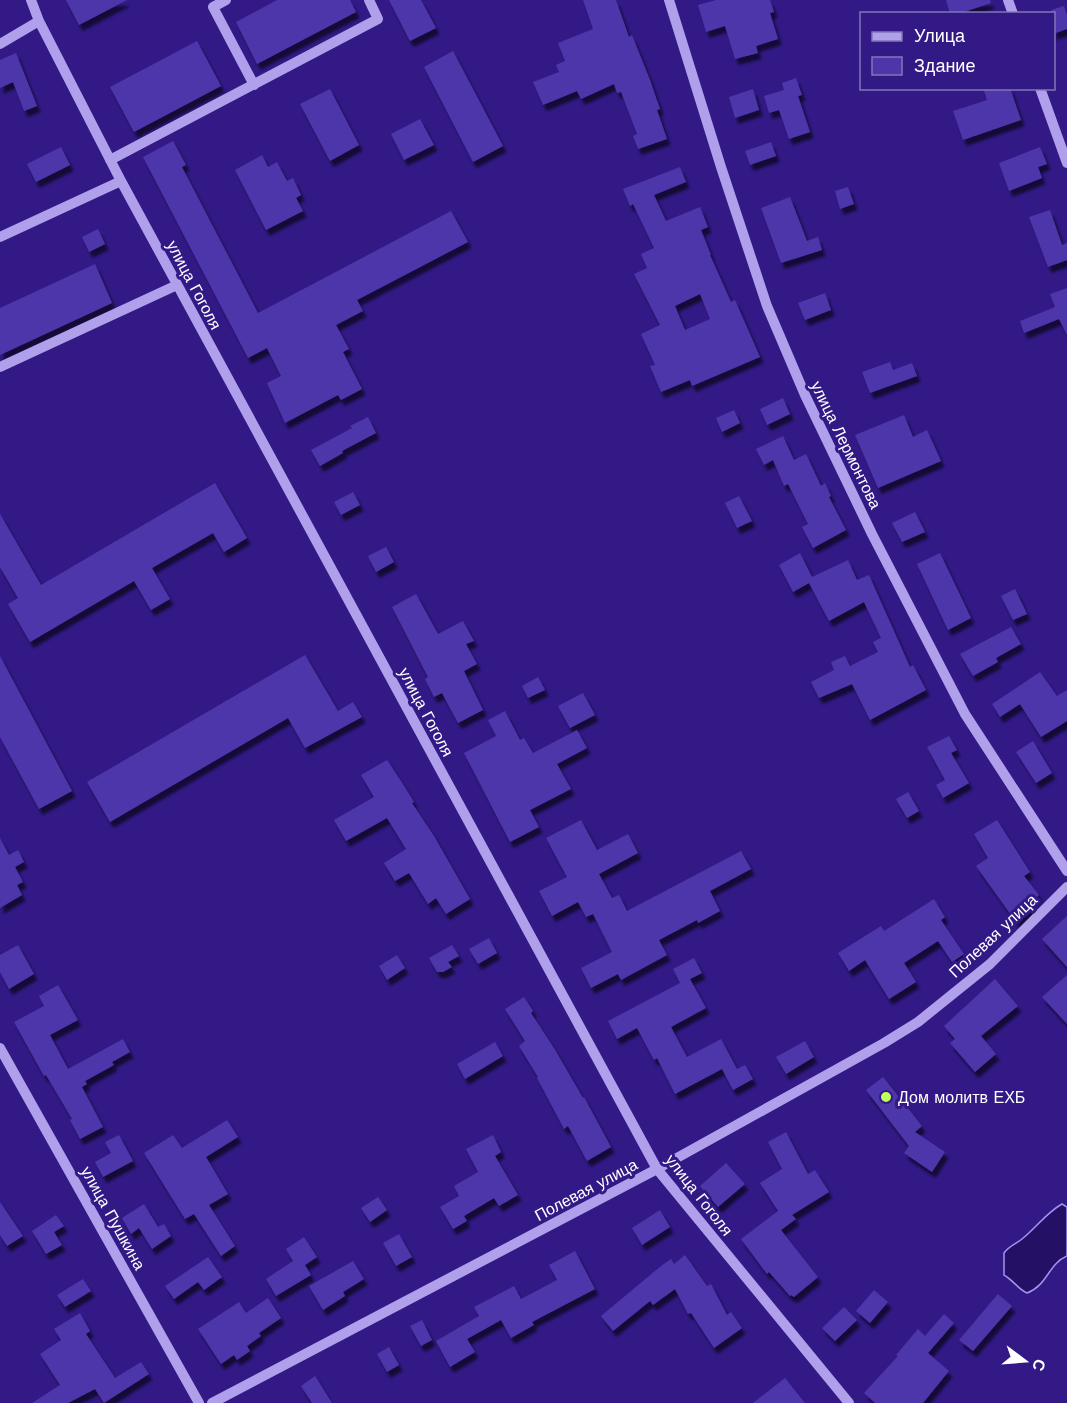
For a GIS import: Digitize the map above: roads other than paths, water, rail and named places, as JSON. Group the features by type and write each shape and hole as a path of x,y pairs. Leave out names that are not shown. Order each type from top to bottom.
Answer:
{"street":[{"name":"улица Гоголя","path":"31,0 39,21 121,181 657,1169 849,1403"},
{"path":"226,0 213,7 254,85"},
{"path":"110,160 378,19 369,0"},
{"name":"улица Лермонтова","path":"669,0 767,306 806,396 872,534 965,714 1067,871"},
{"path":"0,44 39,21"},
{"path":"1041,90 1067,163"},
{"path":"0,237 121,181"},
{"path":"0,367 177,285"},
{"name":"Полевая улица","path":"212,1403 657,1169 855,1060 918,1022 990,964 1067,887"},
{"name":"улица Пушкина","path":"0,1048 199,1403"}],"place":[{"name":"Дом молитв ЕХБ","path":"886,1097"}]}
